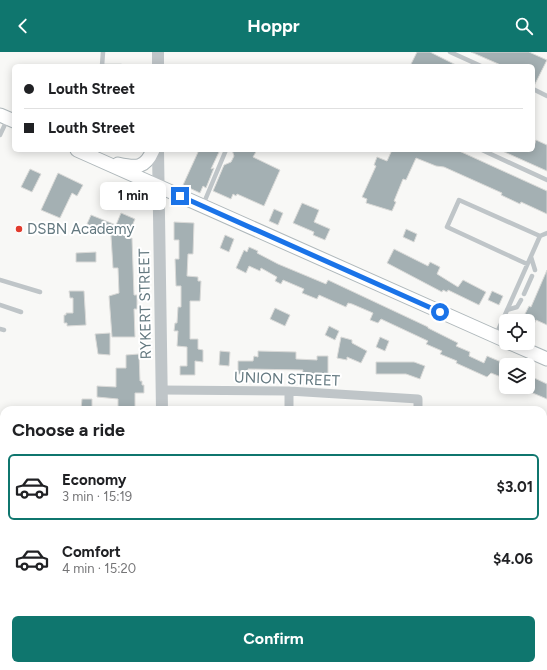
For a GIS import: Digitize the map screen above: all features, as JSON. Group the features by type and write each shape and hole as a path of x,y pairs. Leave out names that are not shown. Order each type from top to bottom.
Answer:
{"main road":[{"path":"81,152 499,339"},
{"path":"97,160 132,167 141,166 152,152"},
{"path":"525,350 547,360"}],"street":[{"path":"158,52 158,64"},
{"name":"RYKERT STREET","path":"158,152 160,187 162,406"},
{"name":"UNION STREET","path":"162,390 289,391 418,399 418,406"},
{"path":"289,391 289,406"}],"lane":[{"path":"102,64 103,52"},
{"path":"450,52 477,64"},
{"path":"535,90 547,96"},
{"path":"0,135 7,118"},
{"path":"202,206 225,152"},
{"path":"486,152 547,180"},
{"path":"527,264 447,227 459,200 540,236"},
{"path":"506,314 540,236 547,233"},
{"path":"531,257 535,270"},
{"path":"524,294 532,276"},
{"path":"0,280 40,292"},
{"path":"507,310 517,307 521,300"},
{"path":"0,305 21,312"}],"building":[{"path":"417,52 430,52 454,64 411,64"},
{"path":"471,52 529,52 547,60 535,84 535,64 498,64"},
{"path":"536,140 547,145 547,171 504,152 535,152"},
{"path":"198,152 219,152 211,169 214,168 206,188 203,186 200,193 183,185"},
{"path":"233,152 256,152 253,157 280,170 264,206 237,194 236,196 233,194 231,199 213,191 224,165 231,162 234,156"},
{"path":"391,152 461,152 547,191 547,214 521,202 520,204 501,195 502,193 444,167 436,166 416,158 406,180 403,179 394,201 396,202 392,211 366,203 367,199 362,197 376,166 374,165 377,157 387,161"},
{"path":"30,169 41,174 32,192 21,187"},
{"path":"58,173 83,185 77,196 72,193 60,218 41,210"},
{"path":"113,189 133,198 128,209 108,200"},
{"path":"302,203 319,210 314,222 330,229 325,240 313,235 314,232 293,223"},
{"path":"274,209 283,213 278,225 269,221"},
{"path":"121,213 135,219 127,238 132,238 134,295 137,295 137,309 134,309 135,337 112,337 109,296 119,293 118,268 113,268 111,236 87,224 91,215 116,225"},
{"path":"174,222 194,223 193,254 188,254 187,276 198,277 198,281 201,281 200,301 190,301 190,339 198,339 198,349 203,350 203,362 195,361 195,375 180,375 180,366 187,366 187,347 177,346 178,331 174,331 175,323 177,323 178,307 181,307 181,286 176,286 175,259 179,259 179,240 174,240"},
{"path":"406,229 417,234 414,242 403,237"},
{"path":"225,235 234,239 229,252 220,248"},
{"path":"249,247 278,264 326,284 328,280 428,327 458,343 456,346 470,352 469,356 484,363 487,356 499,361 499,376 491,373 487,377 456,363 457,361 440,354 442,351 426,344 428,341 381,319 378,323 370,320 373,313 352,304 348,303 346,307 319,295 317,299 302,293 304,289 283,280 281,284 275,281 277,277 261,268 260,271 249,266 246,273 236,268 244,250 247,252"},
{"path":"394,249 428,266 430,262 440,267 437,274 458,287 463,280 486,292 479,305 448,290 447,292 443,290 442,292 387,263"},
{"path":"96,252 96,262 76,262 76,253"},
{"path":"547,270 547,325 536,320 535,322 535,314 525,314 529,306 531,307"},
{"path":"69,291 84,291 86,325 67,326 67,323 64,323 64,315 66,315 66,313 73,313 73,298 70,298"},
{"path":"492,291 503,296 499,305 488,300"},
{"path":"275,308 290,315 285,326 270,319"},
{"path":"329,326 339,331 335,340 325,335"},
{"path":"110,333 110,355 98,354 95,334"},
{"path":"341,337 352,340 352,343 367,351 361,363 347,357 347,360 337,358"},
{"path":"380,337 389,341 385,351 376,347"},
{"path":"220,351 230,352 229,366 219,365"},
{"path":"258,351 296,352 296,359 317,360 317,356 328,356 328,374 302,374 303,370 248,369 248,374 238,374 238,361 253,361 254,356 258,357"},
{"path":"139,354 140,381 142,381 142,385 144,385 144,393 135,393 135,406 118,406 118,399 97,397 97,386 116,387 116,368 126,368 126,355"},
{"path":"376,362 414,362 425,366 420,379 406,374 376,374"},
{"path":"535,378 547,384 547,399 535,394"},
{"path":"82,399 92,399 92,406 81,406"}],"place":[{"name":"DSBN Academy","path":"19,229"}],"route":[{"path":"180,196 440,312"}]}
